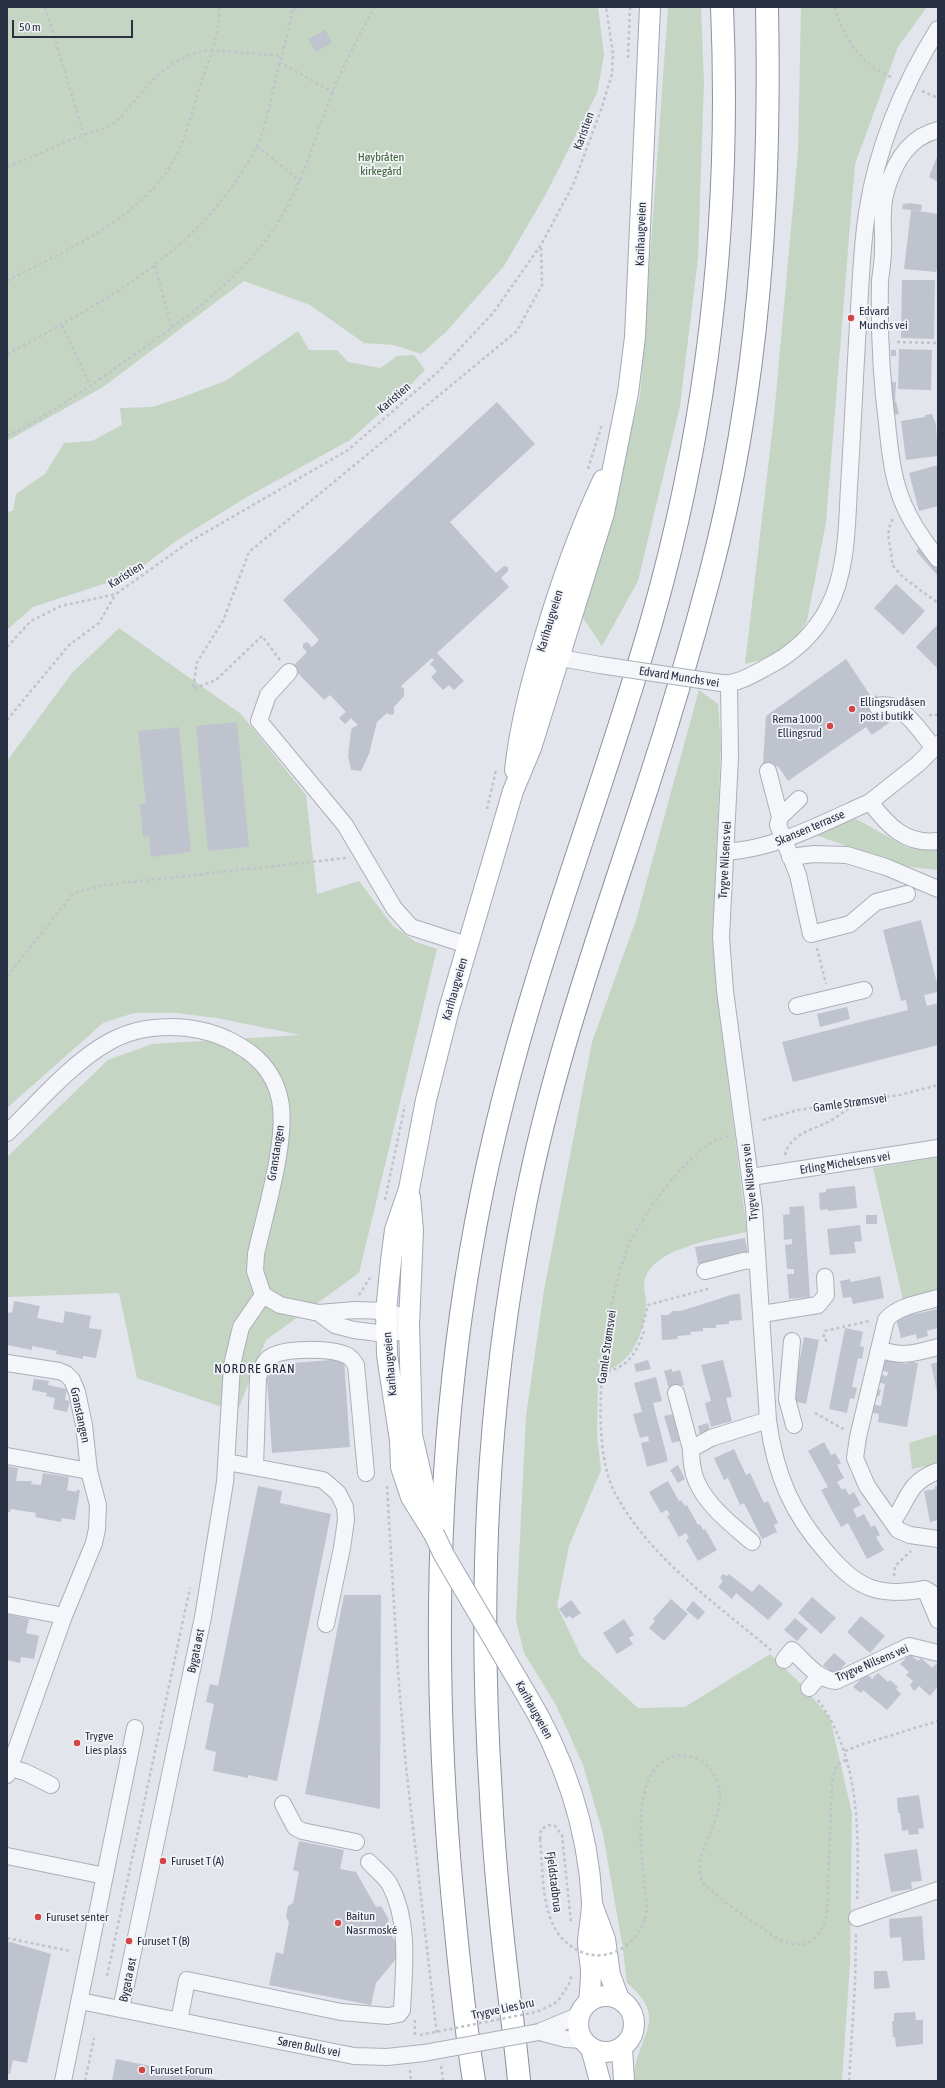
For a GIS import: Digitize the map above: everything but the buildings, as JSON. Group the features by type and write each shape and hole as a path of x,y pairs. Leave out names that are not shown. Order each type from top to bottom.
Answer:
{"highway":[{"path":"474,2081 449,1861 440,1678 441,1525 454,1360 482,1189 509,1076 542,962 621,720 654,613 668,558 692,448 708,348 719,256 724,146 722,7"},
{"path":"519,2081 499,1900 487,1738 485,1576 493,1417 516,1252 538,1143 552,1087 585,975 681,680 711,570 736,458 752,359 762,260 768,145 768,7"}],"main road":[{"name":"Karihaugveien","path":"622,2048 632,2035 634,2022 631,2010 619,1999 610,1975 605,1939 592,1903 581,1832 567,1776 548,1733 448,1561 434,1534 411,1497 401,1467 400,1440 389,1375 386,1311 395,1230 409,1189 426,1100 468,945 513,791 531,748 604,512 613,458 628,393 635,337 650,7"},
{"name":"Karihaugveien","path":"513,791 522,724 539,655 571,552 613,458"},
{"name":"Karihaugveien","path":"409,1189 413,1230 409,1325 412,1435 434,1534"},
{"name":"Karihaugveien","path":"592,1903 588,1942 591,1972 578,2013 578,2023 580,2042 600,2081"},
{"path":"578,2013 603,1996 619,1999"},
{"path":"580,2042 606,2052 622,2048 624,2081"}],"street":[{"name":"Edvard Munchs vei","path":"539,655 725,684 761,671 792,652 806,639 820,621 835,593 841,570 849,498 862,264 867,214 880,156 906,85 916,64 938,29"},
{"path":"938,130 928,132 913,141 902,154 892,172 886,192 883,216 880,342 890,450 897,486 904,507 919,534 938,559"},
{"path":"862,264 882,268"},
{"path":"289,672 268,695 259,721 345,825 394,908 411,927 468,945"},
{"name":"Trygve Nilsens vei","path":"725,684 730,757 721,937 725,991 751,1177 762,1314 768,1420 773,1452 778,1472 798,1516 812,1536 834,1561 852,1577 870,1588 896,1592 932,1593 938,1620"},
{"path":"877,706 895,706 905,714 936,746"},
{"name":"Skansen terrasse","path":"726,852 745,851 784,841 870,802 918,764 936,746"},
{"path":"768,771 780,817 778,825 798,875 811,934 850,924 876,902 907,894"},
{"path":"780,817 799,799"},
{"path":"870,802 890,827 901,834 930,842 938,841"},
{"path":"790,856 814,854 847,855 886,867 938,889"},
{"path":"797,1006 864,990"},
{"name":"Granstangen","path":"7,1133 92,1053 109,1041 128,1034 150,1028 187,1029 207,1032 245,1048 260,1059 269,1072 280,1101 282,1126 256,1254 255,1271 263,1296"},
{"name":"Erling Michelsens vei","path":"751,1177 938,1148"},
{"path":"705,1271 743,1261 757,1260"},
{"path":"762,1314 818,1305 826,1296 825,1277"},
{"path":"263,1296 280,1305 318,1313 355,1310 386,1311 398,1315 409,1325 398,1332 386,1334 354,1330 334,1325 318,1313"},
{"name":"Bygata øst","path":"121,2009 203,1617 227,1462 232,1365 241,1327 263,1296"},
{"path":"933,1539 910,1535 898,1530 867,1486 856,1458 858,1437 886,1320 890,1314 901,1309 938,1298"},
{"path":"792,1341 787,1398 794,1425"},
{"path":"879,1349 894,1354 914,1354 938,1347"},
{"path":"255,1467 258,1377 263,1365 270,1358 297,1350 338,1352 350,1357 356,1365 366,1473"},
{"name":"Granstangen","path":"7,1363 59,1371 66,1374 72,1380 77,1392 84,1425 89,1471 98,1505 97,1529 94,1543 64,1616 8,1770"},
{"path":"676,1393 691,1449 696,1480 706,1497 731,1524 752,1542"},
{"path":"691,1449 711,1438 768,1420"},
{"path":"7,1456 89,1471"},
{"path":"227,1462 323,1480 338,1493 345,1507 346,1520 342,1548 326,1624"},
{"path":"893,1521 911,1489 923,1477 938,1471"},
{"path":"7,1605 64,1616"},
{"name":"Trygve Nilsens vei","path":"788,1655 828,1681 836,1681 909,1646 938,1653"},
{"path":"809,1688 820,1675"},
{"path":"63,2081 135,1728"},
{"path":"8,1770 25,1772 51,1785"},
{"path":"283,1804 295,1826 302,1831 356,1842"},
{"path":"7,1856 105,1876"},
{"path":"179,2021 187,1980 341,2012 388,2016 399,2014 402,2010 404,1949 399,1906 389,1883 369,1862"},
{"path":"857,1918 938,1890"},
{"name":"Søren Bulls vei","path":"80,2001 354,2056 387,2058 424,2053 540,2032 578,2013"},
{"name":"Søren Bulls vei","path":"540,2032 580,2042"}],"path":[{"path":"45,7 84,135"},
{"path":"7,281 122,217 150,194 173,161 181,143 220,18 219,7"},
{"path":"7,354 62,325 125,288 155,266 208,216 226,195 257,146 292,8 302,7"},
{"path":"7,428 8,436 45,416 172,328 210,297 261,246 278,224 300,181 333,92 374,7"},
{"name":"Karistien","path":"7,646 31,621 62,606 116,594 189,542 348,450 438,372 493,313 541,245 573,185 600,114 612,74 613,54 606,7"},
{"path":"834,7 852,46 875,69 891,77"},
{"path":"7,167 84,135 102,130 116,121 152,80 167,66 191,54 211,50 281,56"},
{"path":"279,62 333,92"},
{"path":"918,89 938,98"},
{"path":"257,146 300,181"},
{"path":"289,672 262,636 216,680 192,689 197,662 223,621 249,552 517,331 542,285 541,245"},
{"path":"155,266 172,328"},
{"path":"62,325 90,386"},
{"path":"880,342 938,344"},
{"path":"904,507 892,519 887,533 892,556 892,566 904,578 938,603"},
{"path":"7,720 69,645 99,623 116,594"},
{"path":"7,976 74,893 103,885 363,856"},
{"path":"814,933 830,998"},
{"name":"Gamle Strømsvei","path":"763,1120 798,1110 900,1096 938,1085"},
{"path":"784,1161 787,1149 794,1139 804,1132 828,1122 855,1103"},
{"name":"Gamle Strømsvei","path":"683,1575 642,1534 614,1492 605,1466 601,1444 602,1373 608,1327 617,1284 625,1255 637,1228 674,1176 712,1142 728,1136"},
{"path":"602,1373 620,1369 633,1354 640,1341 648,1305 713,1287"},
{"path":"827,1341 823,1338 826,1331 857,1323 886,1320"},
{"path":"815,1413 836,1425"},
{"path":"387,1483 398,1672 406,1767 421,1907 438,2042"},
{"path":"896,1592 893,1569 901,1560 933,1539"},
{"path":"107,1976 190,1586"},
{"path":"845,1751 938,1721"},
{"name":"Fjeldstadbrua","path":"572,1927 562,1835 555,1826 549,1825 542,1830 540,1838 550,1918 560,1938 570,1946 591,1955 614,1953 632,1942 639,1933 645,1920 647,1909 640,1820 644,1791 649,1777 658,1765 671,1758 687,1756 698,1760 708,1767 715,1777 719,1791 719,1812 700,1864 700,1877 704,1884 777,1940 795,1946 807,1944 823,1926 827,1914 830,1805 833,1774 836,1767 842,1761 847,1760"},
{"path":"7,1938 44,1944 70,1951"},
{"path":"573,1942 574,1954"},
{"name":"Trygve Lies bru","path":"420,2035 536,2012 554,2004 569,1984 573,1967"},
{"path":"85,2081 94,2038"},
{"path":"440,2065 442,2081"}],"green space":[{"name":"Høybråten kirkegård","path":"7,7 598,7 604,55 597,93 546,194 504,266 446,332 421,354 394,345 364,343 310,305 244,281 103,387 7,441"},
{"path":"668,7 701,7 704,81 698,258 680,406 638,581 602,646 583,618 586,582 640,397"},
{"path":"801,7 927,7 898,47 855,164 826,522 807,621 795,638 781,650 773,655 745,664 774,416 798,151"},
{"path":"298,331 309,350 337,350 348,362 380,368 397,356 414,355 425,370 408,388 350,440 245,498 176,541 131,575 33,607 7,630 7,512 13,511 16,494 45,474 64,443 92,441 122,425 120,408 152,407 227,380"},
{"path":"119,628 241,714 306,795 317,894 359,881 393,926 416,942 437,949 359,1273 266,1340 237,1412 137,1378 119,1293 7,1297 7,1157 108,1060 152,1044 300,1035 217,1018 176,1013 134,1013 103,1023 7,1108 7,761 72,673"},
{"path":"699,690 718,704 721,744 713,927 718,1002 747,1232 686,1247 657,1262 648,1272 644,1285 646,1303 645,1315 643,1326 637,1342 627,1357 598,1379 597,1434 601,1470 569,1546 557,1606 581,1656 638,1708 685,1707 770,1654 801,1684 830,1718 852,1813 850,1964 842,2081 635,2081 635,2066 647,2031 649,2020 648,2009 641,1997 627,1983 623,1949 603,1834 583,1765 556,1705 524,1653 516,1620 526,1416 544,1290 592,1042 636,920"},
{"path":"856,819 907,847 938,850 938,870 903,866 813,834"},
{"path":"938,1157 938,1292 903,1300 873,1168"},
{"path":"938,1434 938,1464 912,1469 909,1443"}],"place":[{"name":"Edvard Munchs vei","path":"851,318"},
{"name":"Ellingsrudåsen post i butikk","path":"852,709"},
{"name":"Rema 1000 Ellingsrud","path":"830,726"},
{"name":"Trygve Lies plass","path":"77,1743"},
{"name":"Furuset T (A)","path":"163,1861"},
{"name":"Furuset senter","path":"38,1917"},
{"name":"Baitun Nasr moské","path":"338,1923"},
{"name":"Furuset T (B)","path":"129,1941"},
{"name":"Furuset Forum","path":"142,2070"}],"district":[{"name":"NORDRE GRAN","path":"255,1369"}]}
